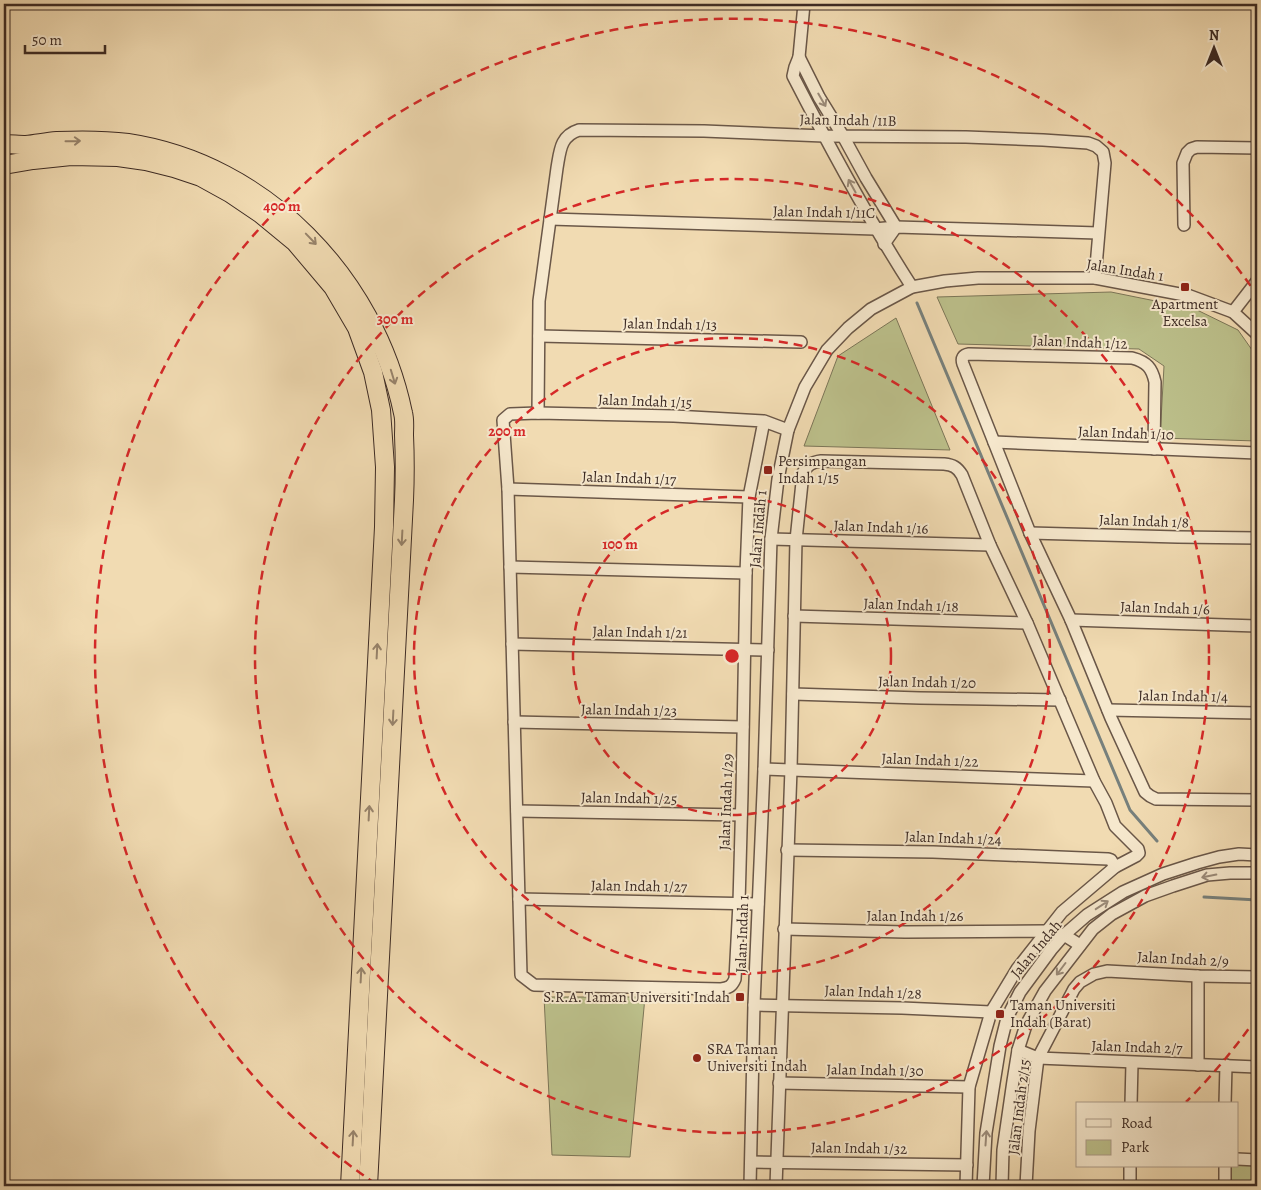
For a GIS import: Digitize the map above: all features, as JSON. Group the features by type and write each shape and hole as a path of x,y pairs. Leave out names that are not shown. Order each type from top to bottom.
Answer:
{"highway":[{"path":"4,151 24,145 56,141 91,140 128,143 186,158 213,169 246,187 273,205 325,253 344,278 368,317 382,345 394,378 404,415 404,500 368,1186"},
{"path":"4,144 24,145"},
{"path":"4,165 71,156 118,157 174,168 201,177 230,193 261,214 295,242 333,286 357,328 373,372 380,410 385,467 384,527 350,1186"}],"street":[{"path":"804,4 800,57 795,66 793,76 875,229 912,287"},
{"path":"800,57 820,97 896,227 884,244"},
{"name":"Jalan Indah /11B","path":"550,219 560,150 567,136 579,130 704,131 824,136 966,137 1088,143 1096,146 1103,152 1105,163 1098,233"},
{"path":"1184,225 1183,163 1187,153 1197,147 1257,148"},
{"path":"538,412 539,301 550,219"},
{"name":"Jalan Indah 1/11C","path":"550,219 875,229 896,227 1098,233"},
{"path":"1095,278 1098,233"},
{"name":"Jalan Indah 1","path":"750,1186 754,1004 771,539 778,479 788,430 805,387 826,350 871,309 912,287 978,278 1095,278 1190,296 1233,312 1257,334"},
{"path":"1233,312 1257,281"},
{"name":"Jalan Indah 1/13","path":"539,336 801,342"},
{"name":"Jalan Indah 1/12","path":"994,442 963,364 963,356 966,354 1132,358 1141,361 1153,372 1156,382 1154,449"},
{"name":"Jalan Indah 1/15","path":"508,489 503,420 510,414 538,412 764,421 788,430"},
{"name":"Jalan Indah 1/29","path":"519,899 521,975 534,985 691,989 728,988 732,984 734,979 739,903 749,497 764,421"},
{"path":"994,442 1030,533 1071,620 1108,710 1145,792 1156,799 1257,800"},
{"name":"Jalan Indah 1/10","path":"994,442 1257,453"},
{"path":"776,1186 791,769 796,540 803,473 810,464 821,461 944,464 958,468 990,545 1027,623 1115,826 1138,849 1139,853 1115,867 1062,912 1017,969 991,1012 969,1087 966,1186"},
{"path":"508,489 519,899"},
{"name":"Jalan Indah 1/17","path":"508,489 749,497"},
{"name":"Jalan Indah 1/8","path":"1030,533 1178,538 1257,538"},
{"name":"Jalan Indah 1/16","path":"771,539 990,545"},
{"path":"510,566 746,573"},
{"name":"Jalan Indah 1/18","path":"794,616 1027,623"},
{"name":"Jalan Indah 1/6","path":"1071,620 1257,626"},
{"name":"Jalan Indah 1/21","path":"512,644 768,650"},
{"name":"Jalan Indah 1/20","path":"793,694 1060,700"},
{"name":"Jalan Indah 1/4","path":"1108,710 1257,713"},
{"name":"Jalan Indah 1/23","path":"514,722 743,727"},
{"name":"Jalan Indah 1/22","path":"764,769 1094,781"},
{"name":"Jalan Indah 1/25","path":"517,811 741,815"},
{"name":"Jalan Indah 1/24","path":"787,850 933,852 1099,859 1111,860 1115,867"},
{"name":"Jalan Indah","path":"983,1186 986,1133 1000,1046 1007,1018 1020,992 1051,950 1064,935 1087,915 1123,892 1162,874 1219,857 1239,854 1257,855"},
{"name":"Jalan Indah","path":"1002,1186 1003,1150 1018,1050 1026,1025 1045,991 1093,929 1112,914 1145,896 1173,886 1207,875 1230,872 1257,874"},
{"name":"Jalan Indah 1/27","path":"519,899 758,904"},
{"name":"Jalan Indah 1/26","path":"784,929 905,932 1046,931 1064,935 1080,945"},
{"name":"Jalan Indah 2/9","path":"1107,971 1257,977"},
{"name":"Jalan Indah 2/15","path":"1026,1186 1029,1131 1038,1058 1074,989 1080,982 1094,974 1107,971"},
{"path":"1198,976 1198,1065"},
{"name":"Jalan Indah 1/28","path":"754,1004 991,1012"},
{"name":"Jalan Indah 2/7","path":"1018,1050 1038,1058 1257,1067"},
{"path":"1131,1102 1132,1063"},
{"path":"1225,1102 1226,1065"},
{"name":"Jalan Indah 1/30","path":"779,1083 969,1087"},
{"path":"1238,1159 1257,1160"},
{"name":"Jalan Indah 1/32","path":"751,1162 967,1165"},
{"path":"1130,1168 1130,1186"},
{"path":"1225,1168 1225,1186"}],"green space":[{"path":"1111,292 1195,309 1238,330 1257,357 1257,441 1160,438 1164,366 1139,349 958,344 937,297"},
{"path":"896,318 950,450 804,446 838,356"},
{"path":"544,997 645,997 630,1157 552,1155"},
{"path":"1238,1163 1257,1164 1257,1186 1231,1186 1231,1168 1238,1168"}],"waterway":[{"path":"917,303 1130,810 1157,841"},
{"path":"1204,897 1257,900"}],"place":[{"name":"Apartment Excelsa","path":"1185,287"},
{"name":"Persimpangan Indah 1/15","path":"768,470"},
{"name":"S.R.A. Taman Universiti Indah","path":"740,997"},
{"name":"Taman Universiti Indah (Barat)","path":"1000,1014"},
{"name":"SRA Taman Universiti Indah","path":"697,1058"}]}
